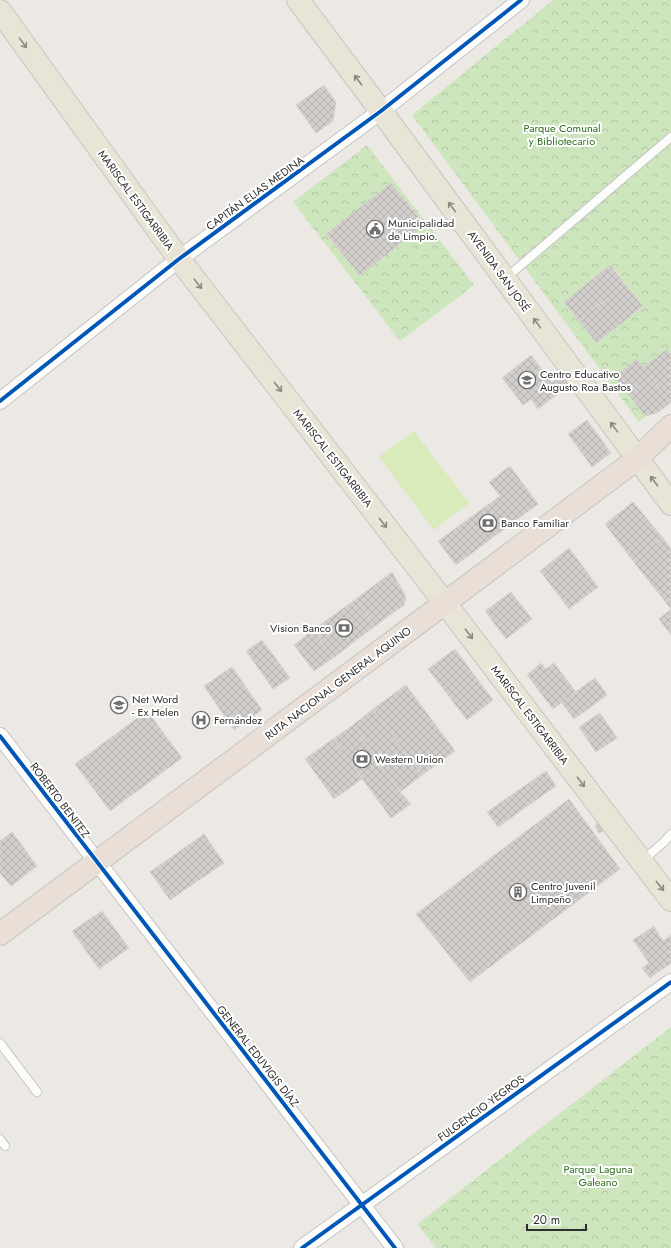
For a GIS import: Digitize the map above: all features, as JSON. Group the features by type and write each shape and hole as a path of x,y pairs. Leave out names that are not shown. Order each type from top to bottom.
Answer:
{"highway":[{"name":"RUTA NACIONAL GENERAL AQUINO","path":"0,934 102,868 445,603 637,459 671,426"}],"main road":[{"name":"AVENIDA SAN JOSÉ","path":"298,0 671,504"},
{"name":"MARISCAL ESTIGARRIBIA","path":"0,11 179,259 445,603 671,900"}],"street":[{"name":"CAPITÁN ELIAS MEDINA","path":"0,401 179,259 381,111 521,0"},
{"name":"ROBERTO BENITEZ","path":"0,736 102,868"},
{"name":"GENERAL EDUVIGIS DÍAZ","path":"102,868 395,1248"},
{"name":"FULGENCIO YEGROS","path":"302,1248 671,982"}],"lane":[{"path":"505,279 671,137"},
{"path":"641,861 664,842 671,834"},
{"path":"0,1043 37,1092"}],"green space":[{"name":"Parque Comunal y Bibliotecario","path":"553,0 671,0 671,390 639,422 412,115"},
{"path":"367,145 474,285 400,341 293,202"},
{"path":"414,431 469,503 434,530 379,457"},
{"name":"Parque Laguna Galeano","path":"671,1027 671,1248 436,1248 417,1224"}],"building":[{"path":"324,85 336,102 333,121 316,133 296,105"},
{"name":"Municipalidad de Limpio.","path":"391,183 424,224 360,276 326,234"},
{"path":"610,265 625,284 579,321 564,302"},
{"path":"625,284 643,306 597,343 579,321"},
{"path":"667,349 671,355 670,403 643,367"},
{"name":"Centro Educativo Augusto Roa Bastos","path":"531,355 552,383 523,405 502,378"},
{"path":"637,359 651,377 628,394 614,377"},
{"path":"563,374 571,384 538,409 531,399"},
{"path":"651,377 670,403 657,413 645,416 628,394"},
{"path":"587,420 611,453 592,467 568,434"},
{"name":"Banco Familiar","path":"510,466 538,504 456,565 438,541 500,496 489,482"},
{"path":"633,502 663,538 633,561 605,524"},
{"path":"663,538 671,549 671,609 633,561"},
{"path":"569,548 598,587 569,609 540,571"},
{"path":"392,572 406,599 404,605 375,626 356,599"},
{"path":"511,592 532,619 506,639 485,611"},
{"name":"Vision Banco","path":"356,599 375,626 333,658 313,630"},
{"path":"671,609 671,635 659,619"},
{"path":"313,630 333,658 314,671 294,645"},
{"path":"262,640 290,678 273,689 246,651"},
{"path":"455,649 493,700 467,720 428,669"},
{"path":"541,663 546,669 554,663 576,692 553,709 527,675"},
{"path":"232,667 262,710 234,730 204,686"},
{"path":"595,678 607,695 574,719 561,702"},
{"path":"406,685 455,751 422,775 373,709"},
{"path":"373,709 422,775 400,792 353,725"},
{"path":"147,711 182,758 110,811 75,764"},
{"path":"600,713 617,738 596,752 579,727"},
{"name":"Western Union","path":"353,725 400,792 411,804 391,818 333,739"},
{"path":"333,739 362,779 334,799 305,759"},
{"path":"546,771 556,786 498,827 487,812"},
{"name":"Centro Juvenil Limpeño","path":"569,799 620,869 470,982 416,914"},
{"path":"606,818 611,826 599,833 595,825"},
{"path":"12,832 37,866 11,886 0,873 0,841"},
{"path":"204,834 224,863 170,900 150,872"},
{"path":"102,911 129,948 99,969 72,931"},
{"path":"654,926 663,941 671,935 671,963 650,978 642,968 649,963 633,940"}],"cycle path":[{"path":"0,401 179,259 381,111 521,0"},
{"path":"0,736 395,1248"},
{"path":"302,1248 671,982"}],"place":[{"name":"Municipalidad de Limpio.","path":"375,229"},
{"name":"Centro Educativo Augusto Roa Bastos","path":"527,380"},
{"name":"Banco Familiar","path":"488,523"},
{"name":"Vision Banco","path":"344,628"},
{"name":"Net Word - Ex Helen","path":"119,705"},
{"name":"Fernández","path":"201,720"},
{"name":"Western Union","path":"362,759"},
{"name":"Centro Juvenil Limpeño","path":"518,892"}]}
